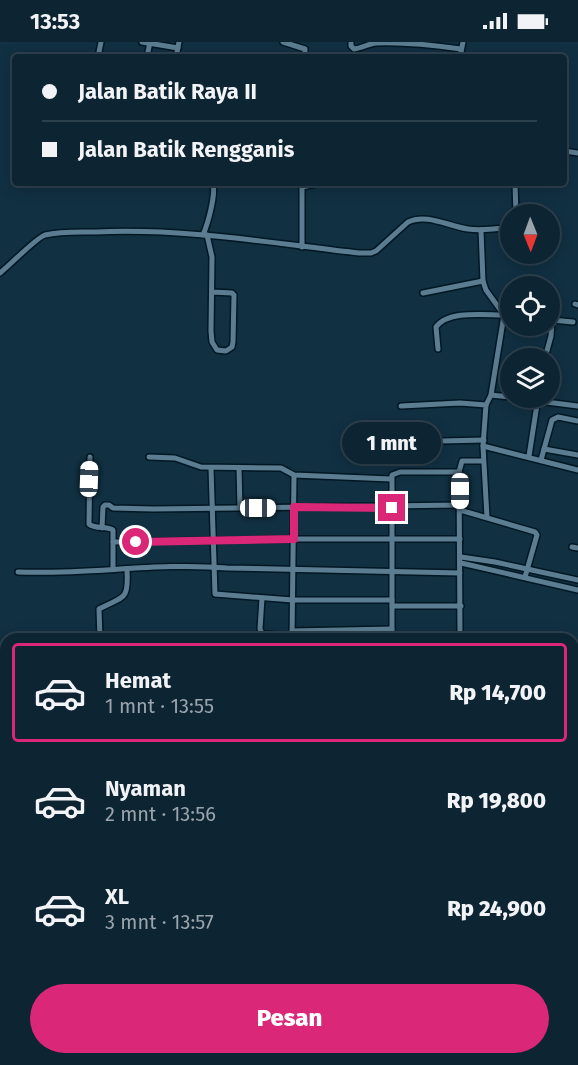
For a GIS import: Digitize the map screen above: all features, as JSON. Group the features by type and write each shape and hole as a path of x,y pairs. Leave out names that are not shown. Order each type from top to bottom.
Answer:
{"street":[{"path":"142,42 178,45"},
{"path":"283,42 305,49 305,54"},
{"path":"351,42 354,49 378,43 462,45"},
{"path":"212,292 234,295 233,342 232,347 226,351 217,350 212,342 212,292 212,257 205,235 214,186"},
{"path":"302,186 302,247"},
{"path":"515,186 516,204"},
{"path":"0,273 36,240 45,235 133,230 205,235 359,254 371,253 380,248 408,222 417,219 481,231 500,228"},
{"path":"481,231 483,281 486,290 500,307"},
{"path":"423,293 483,281"},
{"path":"438,350 436,327 441,321 468,314 500,315"},
{"path":"560,321 573,322"},
{"path":"487,517 483,461 486,405 491,395 503,336"},
{"path":"491,395 500,396"},
{"path":"401,406 460,403 486,405"},
{"path":"560,403 578,406"},
{"path":"529,456 537,408"},
{"path":"541,459 553,418 578,421"},
{"path":"399,442 483,443 578,470"},
{"path":"544,449 578,455"},
{"path":"149,457 175,458 211,468 281,468 294,475 391,479"},
{"path":"90,458 88,521 91,526 112,528 113,569"},
{"path":"460,633 459,472 462,461 483,461"},
{"path":"211,468 215,594 293,600 461,606"},
{"path":"239,468 240,508"},
{"path":"392,633 391,479 394,474 400,472 459,472"},
{"path":"292,633 294,475"},
{"path":"102,528 105,505 113,508 392,508 405,505 460,508 535,532 537,536 525,578"},
{"path":"113,542 460,539"},
{"path":"461,560 495,562 578,580"},
{"path":"461,560 578,590"},
{"path":"493,570 495,562"},
{"path":"18,572 60,573 201,565 460,573"},
{"path":"100,633 99,609 117,602 126,593 127,568"},
{"path":"567,587 570,578"},
{"path":"262,598 262,633"},
{"path":"325,633 392,629"}],"route":[{"path":"136,542 294,539 294,507 392,508"}]}
